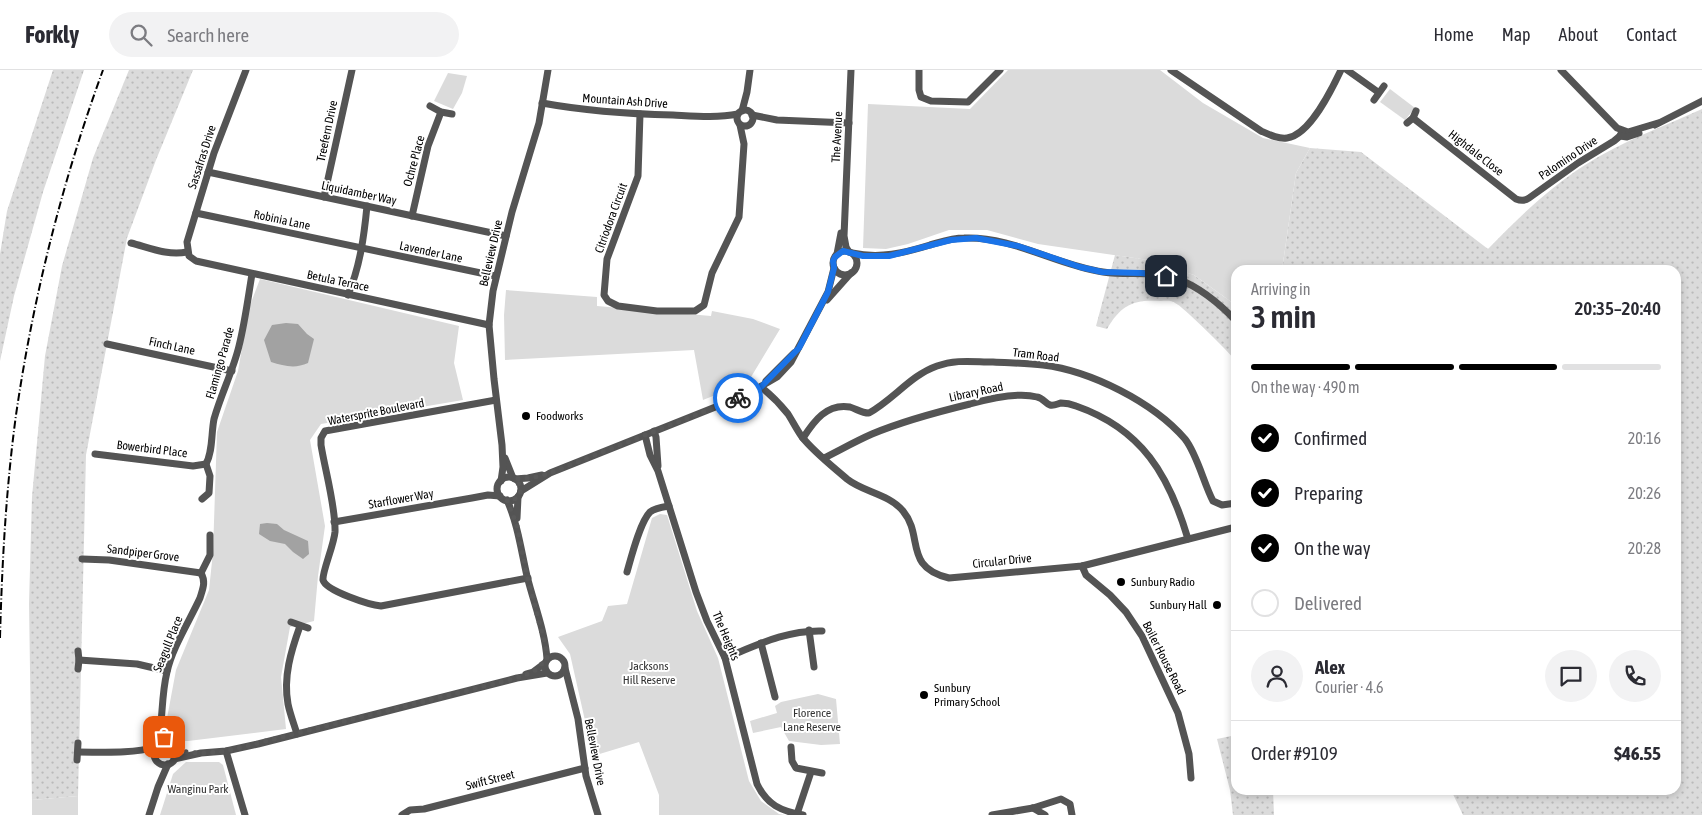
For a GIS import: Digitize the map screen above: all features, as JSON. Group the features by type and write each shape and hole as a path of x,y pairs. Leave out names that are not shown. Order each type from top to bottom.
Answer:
{"street":[{"name":"Sassafras Drive","path":"187,252 187,242 214,153 246,70"},
{"name":"Treefern Drive","path":"324,197 352,70"},
{"name":"Belleview Drive","path":"499,485 503,467 502,445 489,325 495,276 539,123 548,70"},
{"name":"Citriodora Circuit","path":"640,114 638,176 607,259 604,296 608,301 618,306 657,311 694,311 704,306 712,273 739,217 750,70"},
{"name":"The Avenue","path":"851,70 844,236 846,246 851,253"},
{"path":"920,70 919,90 921,97 931,101 963,103 974,98 1000,70"},
{"path":"1171,70 1262,131 1274,137 1287,138 1297,135 1304,130 1328,98 1342,70"},
{"path":"1347,70 1378,92"},
{"path":"1561,70 1621,133"},
{"path":"1374,100 1384,86"},
{"name":"Palomino Drive","path":"1528,199 1570,168 1614,141 1621,133 1636,131 1658,124 1702,101"},
{"name":"Mountain Ash Drive","path":"542,103 587,111 848,123"},
{"path":"430,106 441,112 452,114"},
{"name":"Ochre Place","path":"412,216 428,146 441,112"},
{"name":"Highdale Close","path":"1412,118 1516,199 1528,199"},
{"name":"Liquidamber Way","path":"208,172 506,236"},
{"name":"The Avenue","path":"837,254 845,205"},
{"path":"348,294 363,249 367,206"},
{"name":"Robinia Lane","path":"196,213 363,249"},
{"path":"550,473 511,501 500,496 499,485 504,478 531,478 550,473 748,394 761,387 799,348 828,292 834,268 833,261 837,254 843,251 863,256 889,256 951,240 964,238 988,240 1028,248 1080,267 1102,272 1147,273 1175,278 1200,290 1231,316"},
{"path":"131,243 167,253 187,252"},
{"name":"Lavender Lane","path":"363,249 495,276"},
{"name":"Betula Terrace","path":"187,252 188,256 196,261 489,325"},
{"path":"816,314 832,293 854,270 857,263 851,253"},
{"path":"834,268 840,274 851,273"},
{"name":"Flamingo Parade","path":"202,499 209,492 210,476 208,461 214,418 240,345 252,274"},
{"name":"Finch Lane","path":"107,344 232,371"},
{"name":"Tram Road","path":"803,438 814,421 831,409 847,406 869,413 919,375 939,365 962,360 1043,365 1096,381 1140,402 1156,413 1187,443 1213,501 1222,505 1231,504"},
{"name":"Circular Drive","path":"761,387 781,406 803,438 824,458 853,483 893,502 901,508 908,520 918,556 923,564 936,574 949,578 1082,566 1231,528"},
{"name":"Library Road","path":"824,458 871,435 916,418 998,398 1038,397 1048,404 1069,404 1094,413 1117,426 1137,441 1162,475 1172,494 1188,539"},
{"name":"Watersprite Boulevard","path":"496,400 325,432 321,438 320,446 335,532 323,580 327,586 369,604 381,606 528,578"},
{"name":"The Heights","path":"654,431 658,471"},
{"name":"The Heights","path":"645,435 701,608 725,658 757,784 766,800 771,804 800,814"},
{"name":"Belleview Drive","path":"502,445 508,466 514,478"},
{"name":"Bowerbird Place","path":"95,454 193,466 208,461"},
{"path":"514,478 519,483 516,510 517,526 543,634 547,673"},
{"name":"Starflower Way","path":"472,498 499,485"},
{"name":"Starflower Way","path":"334,522 488,495 500,496"},
{"path":"507,500 517,526"},
{"path":"627,572 649,513 669,506"},
{"name":"Seagull Place","path":"157,746 162,726 163,698 167,671 200,598 204,585 201,573 210,555 210,535"},
{"name":"Sandpiper Grove","path":"82,558 201,573"},
{"name":"Boiler House Road","path":"1082,566 1086,575 1110,595 1126,612 1142,636 1178,713 1189,754 1191,778"},
{"path":"291,622 308,628"},
{"path":"296,734 288,703 287,685 288,665 300,626"},
{"path":"725,658 784,635 809,630 822,630"},
{"path":"809,630 814,667"},
{"path":"543,634 551,650 564,662 565,668 562,673 554,677"},
{"path":"761,643 776,697"},
{"path":"78,651 78,669"},
{"path":"517,678 533,672 553,656 560,657"},
{"path":"79,660 137,664 167,671"},
{"name":"Belleview Drive","path":"565,668 578,719 585,768 598,815"},
{"path":"149,815 168,764 174,759 201,753 226,751 517,678 547,673 572,693"},
{"name":"Seagull Place","path":"162,726 164,737 168,743"},
{"path":"78,743 77,756 144,750 163,742 175,748 201,753"},
{"path":"157,746 155,759 159,774 158,787"},
{"path":"791,747 794,766 800,770 822,773"},
{"path":"174,759 175,748"},
{"path":"226,751 245,815"},
{"path":"128,752 155,759 162,765 168,764"},
{"name":"Swift Street","path":"402,815 410,810 424,809 585,768"},
{"path":"800,814 811,772"},
{"path":"992,815 1033,808 1061,799 1070,804 1072,815"},
{"path":"1033,808 1045,815"}],"green space":[{"path":"53,70 84,70 43,192 14,296 0,361 0,254 7,211"},
{"path":"129,70 193,70 156,160 127,238 86,455 78,796 32,800 29,604 32,497 45,356 62,266 93,158"},
{"path":"1008,70 1160,70 1203,103 1263,138 1310,148 1296,173 1283,265 1231,265 1231,302 1194,275 1148,260 1038,244 987,230 949,230 908,244 886,249 863,248 868,104 970,109"},
{"path":"448,73 467,76 462,93 453,109 434,101"},
{"path":"1390,89 1415,108 1405,120 1380,102"},
{"path":"1702,109 1702,815 1463,815 1453,795 1681,795 1681,265 1283,265 1296,173 1310,148 1361,152 1488,249 1534,204 1559,183 1599,156 1628,141"},
{"path":"1115,255 1148,260 1194,275 1230,301 1231,355 1190,315 1172,301 1143,301 1135,303 1117,314 1107,329 1096,326"},
{"path":"260,279 459,326 454,363 463,400 321,424 310,440 325,526 314,621 290,627 281,677 286,729 188,741 173,741 165,729 176,670 209,590 213,552 217,432 238,371 249,308"},
{"path":"506,290 597,297 597,306 711,316 712,311 753,319 780,329 748,382 703,400 694,350 505,360 504,315"},
{"name":"Jacksons Hill Reserve","path":"660,514 667,515 697,611 718,658 749,781 761,801 779,814 785,815 659,815 659,795 639,742 593,756 570,654 558,637 602,621 608,606 627,604 652,518"},
{"name":"Florence Lane Reserve","path":"818,694 836,699 840,744 821,745 789,741 781,727 753,733 750,721 777,713 775,706 781,702"},
{"path":"1231,736 1231,795 1273,795 1274,815 1233,815 1230,790 1217,739"},
{"name":"Wanginu Park","path":"186,762 219,762 223,765 236,815 160,815 173,774"},
{"path":"78,796 78,815 32,815 32,800"}],"shaded area":[{"path":"298,324 314,339 308,363 285,366 271,362 264,340 272,325"},
{"path":"260,524 277,524 284,530 308,541 309,554 303,559 285,544 270,541 259,534"}],"railway":[{"path":"0,638 7,498 23,371 40,284 62,198 103,70"}],"way so far":[{"path":"164,737 175,748 184,751 201,753 226,751 463,692 533,672 545,663 547,652 527,576 517,526 507,500 511,501 520,494 521,487 515,479 531,478 550,473 738,398"}],"place":[{"name":"Foodworks","path":"526,416"},
{"name":"Sunbury Radio","path":"1121,582"},
{"name":"Sunbury Hall","path":"1217,605"},
{"name":"Sunbury Primary School","path":"924,695"}],"route":[{"path":"738,398 761,387 799,348 828,292 834,268 833,261 837,254 843,251 863,256 889,256 951,240 976,238 1018,246 1080,267 1102,272 1166,276"}]}
